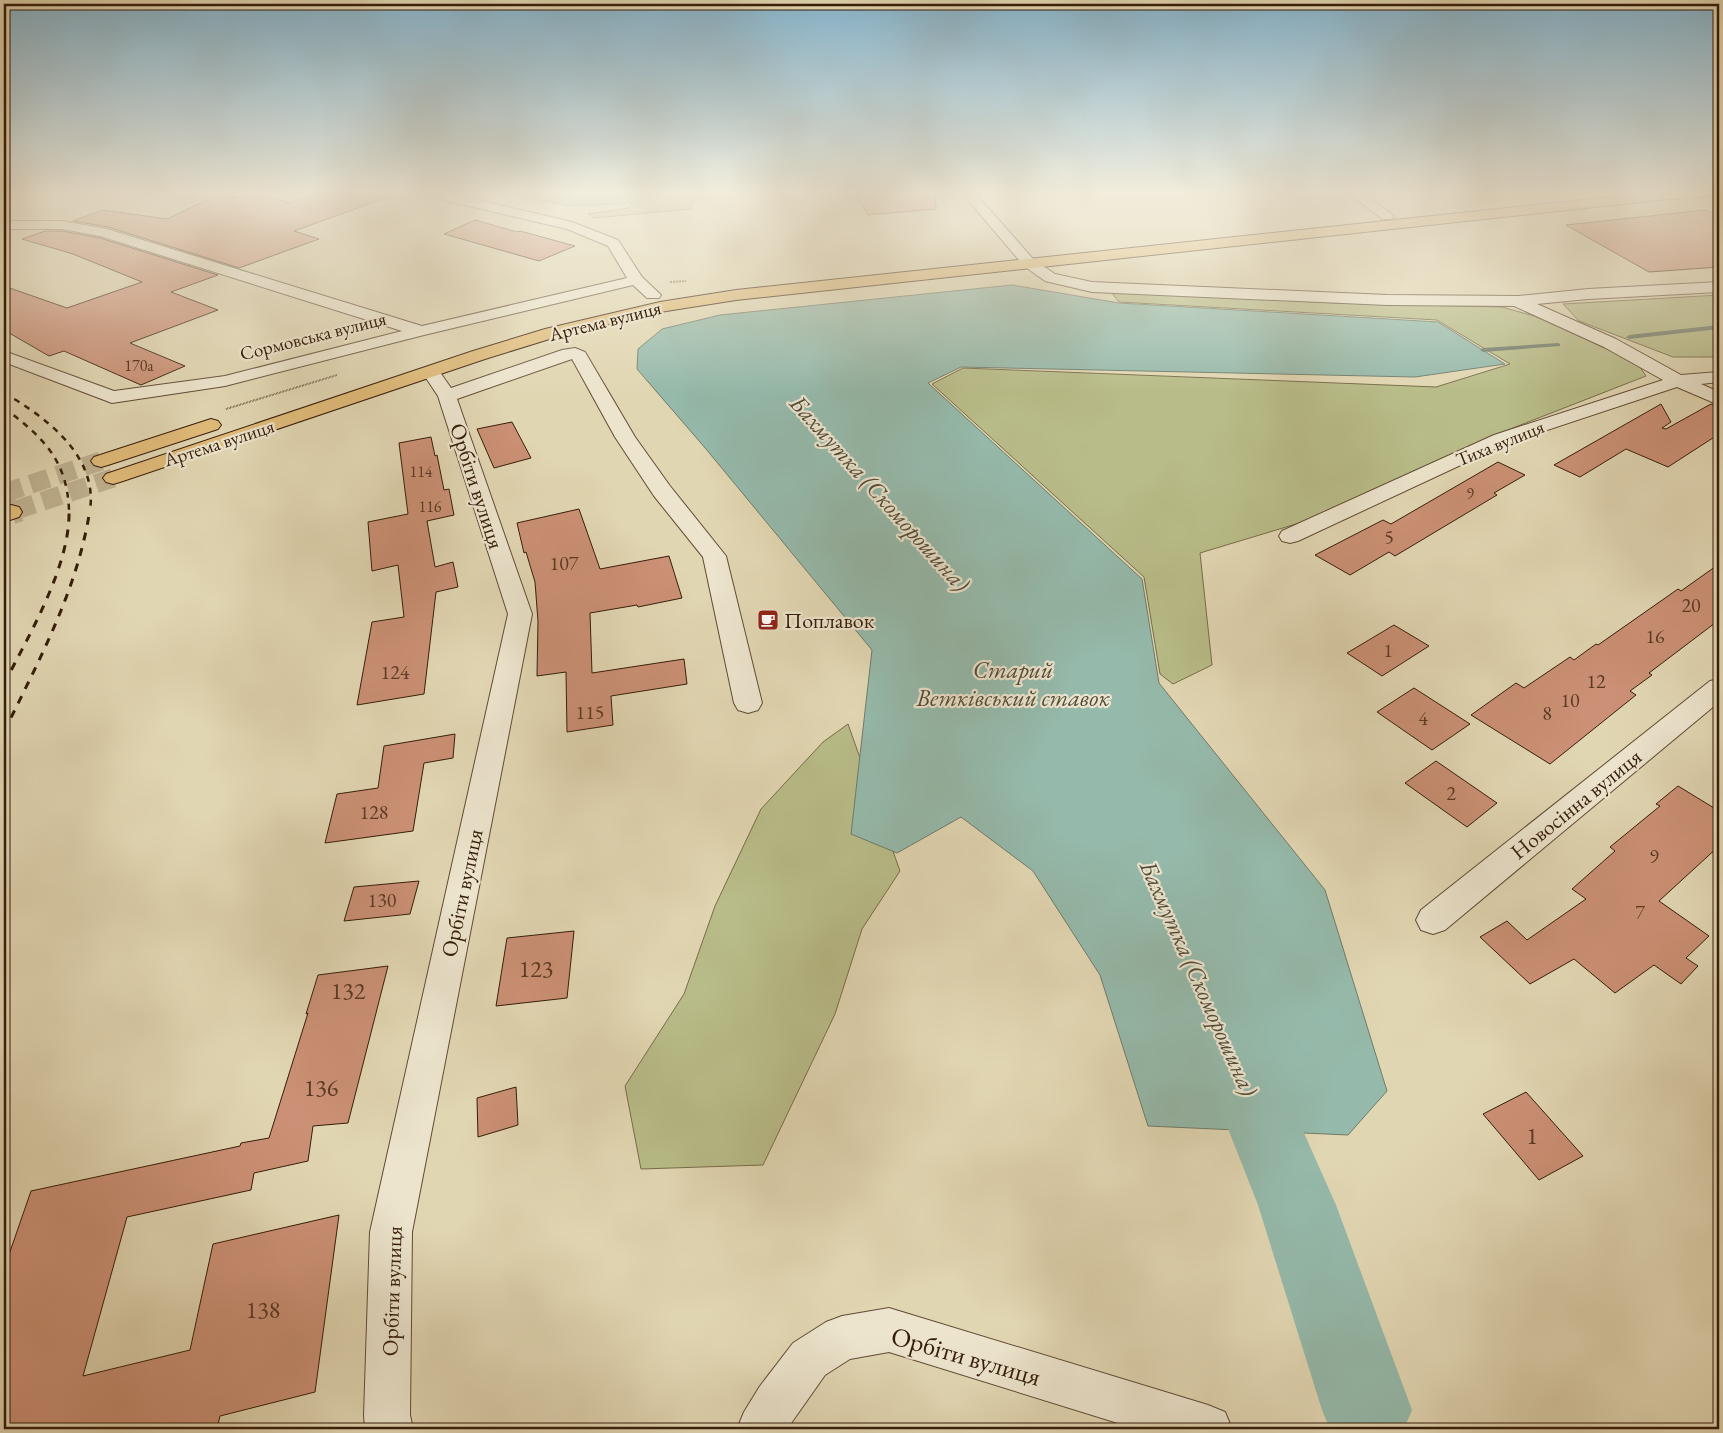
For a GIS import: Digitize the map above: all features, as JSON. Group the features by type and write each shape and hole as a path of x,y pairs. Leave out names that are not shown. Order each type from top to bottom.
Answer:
{"main road":[{"name":"Артема вулиця","path":"522,327 653,295 735,284 1014,259"},
{"name":"Артема вулиця","path":"113,478 439,384 551,333 660,306 1017,259"},
{"path":"310,393 462,344"},
{"name":"Артема вулиця","path":"101,461 225,421"}],"street":[{"path":"189,259 421,331"},
{"path":"623,259 636,280 653,295"},
{"path":"1025,259 1050,278 1092,287 1387,300 1518,301 1588,294 1719,287"},
{"name":"Сормовська вулиця","path":"4,356 112,397 225,381 421,331 636,280"},
{"path":"1518,301 1610,343 1678,381 1719,399"},
{"path":"439,384 568,354 575,353 579,356 625,437 662,491 714,556 748,703"},
{"name":"Тиха вулиця","path":"1290,536 1501,439 1678,381 1719,378"},
{"name":"Орбіти вулиця","path":"389,1429 387,1415 392,1232 520,614 439,384"},
{"name":"Новосінна вулиця","path":"1433,920 1719,688"},
{"name":"Орбіти вулиця","path":"762,1429 776,1402 809,1359 842,1338 889,1330 1208,1429"}],"green space":[{"path":"1111,292 1334,303 1502,307 1541,318 1638,364 1646,376 1495,435 1306,521 1200,553 1212,665 1173,684 1160,674 1144,577 932,384 963,368 1436,387 1510,364 1437,320 1119,302"},
{"path":"1719,295 1719,357 1673,357 1579,321 1563,304"},
{"path":"848,724 900,871 862,929 835,1014 763,1165 641,1169 625,1086 684,994 715,906 761,809 823,742"}],"water":[{"name":"Старий Ветківський ставок","path":"1012,285 1119,303 1438,322 1505,364 1415,377 961,367 928,383 1142,579 1159,683 1325,890 1387,1091 1348,1135 1148,1126 1100,975 1033,871 961,817 897,853 851,834 872,650 706,449 637,369 638,349 662,329 720,315"}],"building":[{"path":"85,259 167,259 218,275 171,292 218,310 130,343 185,366 141,385 64,351 49,356 4,330 4,286 67,308 142,282"},
{"path":"210,259 264,259 239,268"},
{"path":"1626,259 1719,259 1719,267 1649,272"},
{"path":"1661,404 1671,422 1662,428 1666,429 1711,404 1719,407 1719,434 1668,467 1626,449 1580,477 1554,465"},
{"path":"512,422 531,458 494,468 477,429"},
{"path":"431,437 435,456 437,455 444,490 449,489 454,515 427,521 435,567 453,562 458,587 436,592 424,694 357,705 372,622 404,617 398,565 372,571 368,522 408,514 399,443"},
{"path":"1498,462 1525,475 1494,493 1497,495 1395,556 1389,552 1350,575 1315,555 1383,520 1391,524"},
{"path":"579,509 600,569 669,556 682,598 638,607 637,605 590,613 592,673 684,659 687,684 611,696 613,725 567,732 566,672 537,676 538,621 535,582 526,552 524,553 517,523"},
{"path":"1719,564 1719,620 1649,673 1652,675 1630,691 1636,695 1550,764 1471,715 1516,683 1524,688 1570,657 1574,660 1678,589 1681,591"},
{"path":"1394,625 1429,646 1382,676 1347,653"},
{"path":"1414,688 1470,724 1432,750 1377,712"},
{"path":"455,734 453,758 424,763 413,831 325,843 337,794 378,788 384,746"},
{"path":"1436,761 1497,803 1467,827 1405,783"},
{"path":"1678,786 1719,811 1719,846 1659,901 1709,936 1686,958 1698,966 1681,984 1654,965 1615,993 1574,959 1530,984 1480,937 1507,921 1527,940 1586,899 1572,889 1615,851 1610,847 1660,806 1656,804"},
{"path":"419,881 410,914 344,921 354,887"},
{"path":"574,931 567,998 496,1006 507,938"},
{"path":"388,966 348,1123 313,1126 308,1161 254,1173 251,1190 127,1217 83,1376 190,1350 213,1244 339,1215 315,1392 220,1416 217,1429 4,1429 4,1269 31,1191 240,1146 241,1143 269,1138 318,975"},
{"path":"516,1087 518,1125 478,1137 477,1098"},
{"path":"1526,1092 1583,1156 1539,1180 1483,1114"}],"waterway":[{"path":"1629,337 1719,327"},
{"path":"1483,350 1558,345"},
{"name":"Бахмутка (Скоморошина)","path":"1238,1065 1297,1205 1367,1410"}],"tunnel":[{"path":"4,493 101,461"},
{"path":"19,509 113,478"},
{"path":"11,512 19,509"}],"railway":[{"path":"4,393 52,426 66,440 86,472 90,490 90,509"},
{"path":"4,408 41,440 58,463 67,492 69,510"},
{"path":"4,732 56,624 67,596 84,539 90,509"},
{"path":"4,684 36,622 56,576 68,531 69,510"}],"place":[{"name":"Поплавок","path":"768,620"}]}
